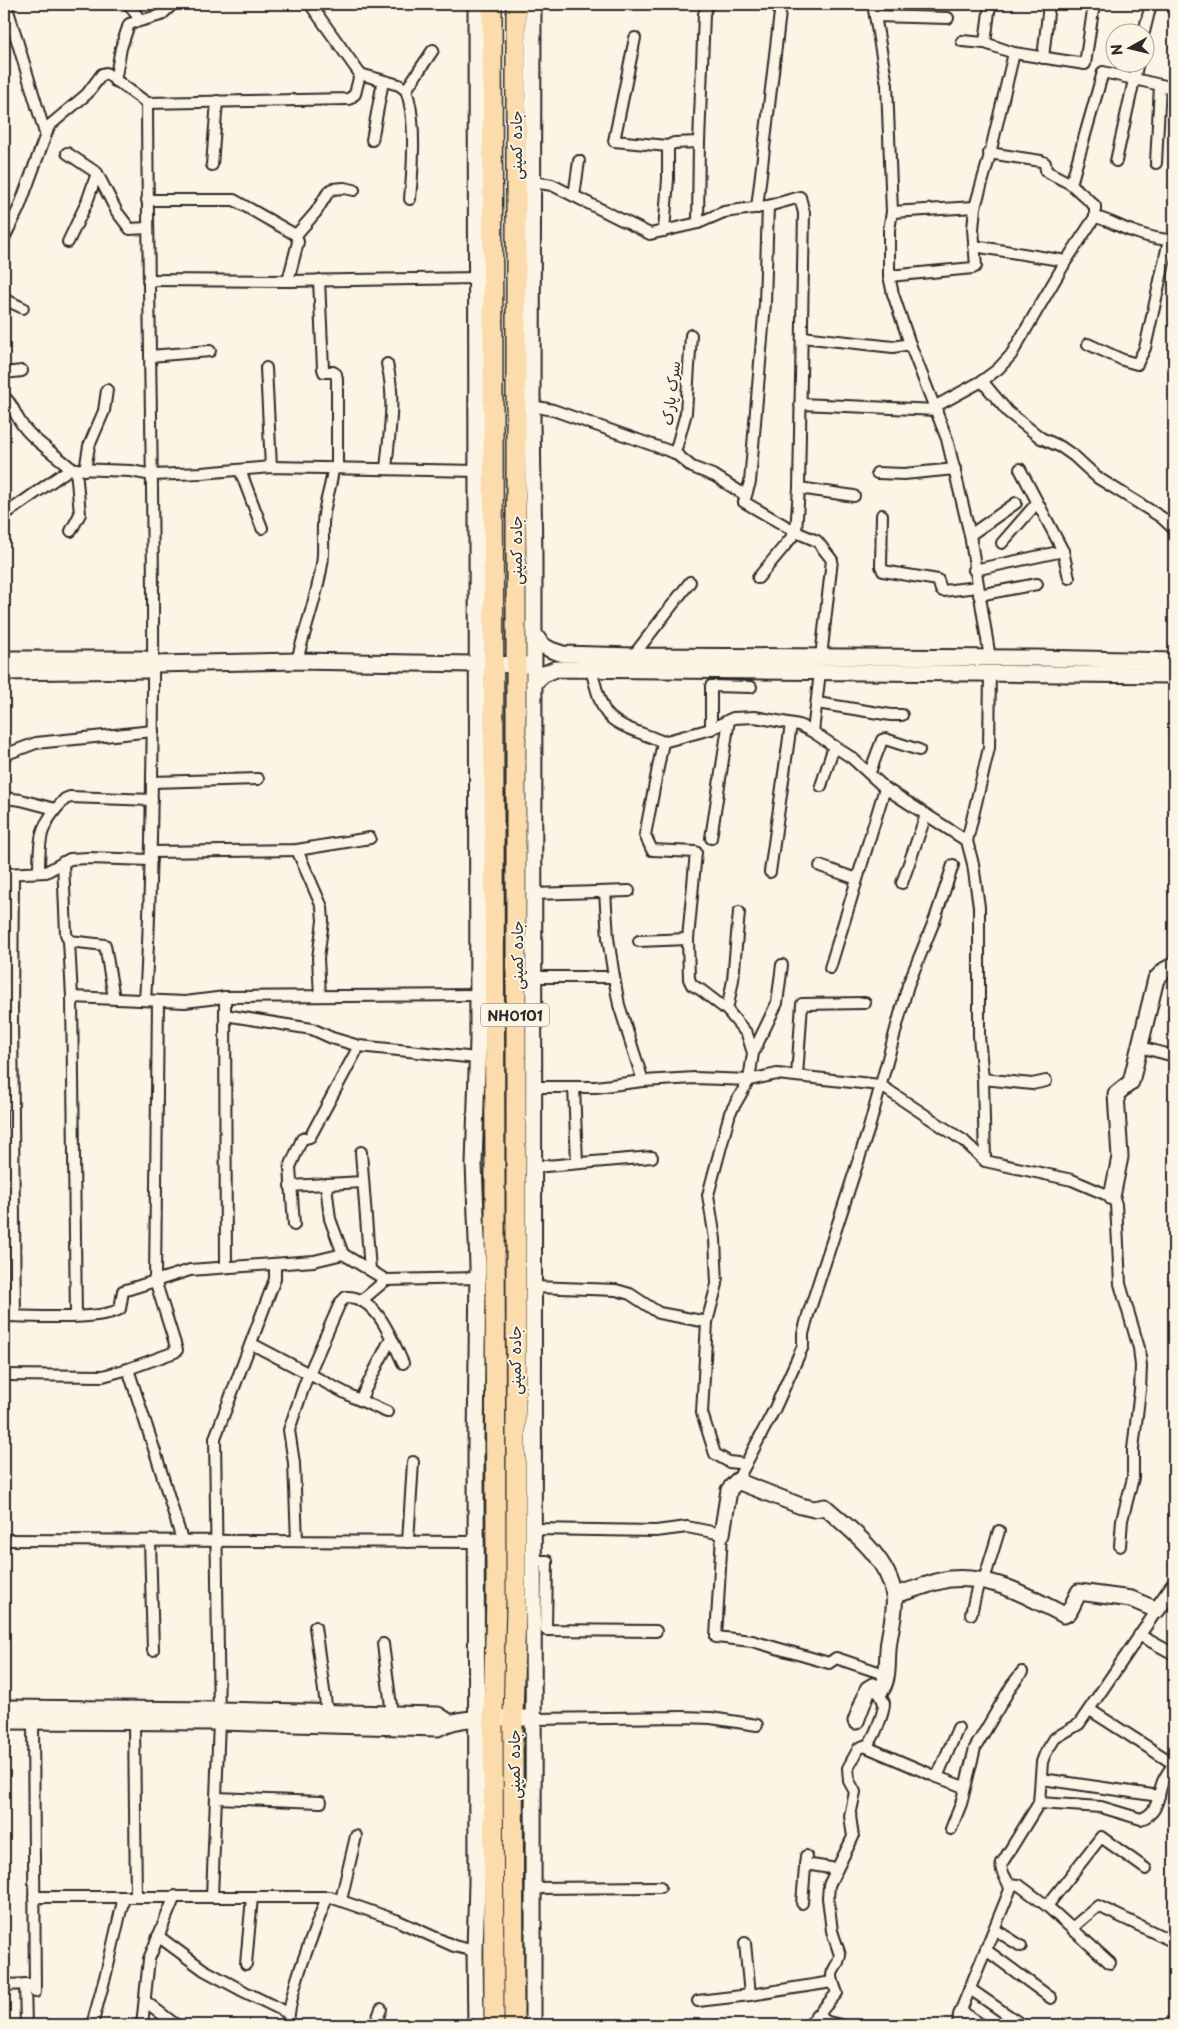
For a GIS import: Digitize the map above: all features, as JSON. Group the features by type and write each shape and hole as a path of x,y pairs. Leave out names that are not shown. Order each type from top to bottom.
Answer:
{"highway":[{"name":"جاده کمپنی","path":"492,4 494,504 485,664 496,1587 485,1719 494,2025"},
{"name":"جاده کمپنی","path":"514,2025 513,1718 516,1608 514,665 524,462 516,4"}],"street":[{"path":"6,4 7,20 45,133"},
{"path":"129,4 140,20"},
{"path":"115,80 121,48 129,24 161,15 173,4"},
{"path":"310,4 360,74 406,90 412,110 410,200"},
{"path":"476,4 478,471 485,664 474,1164 478,1278 476,1542 485,1719 475,1951 476,2025"},
{"path":"533,4 532,406 524,462 534,634 533,2025"},
{"path":"698,223 704,14 708,4"},
{"path":"757,208 781,4"},
{"path":"873,4 887,85 892,212 889,230 889,276 910,344 936,408 955,469 970,536 990,666 989,748 967,842 973,864 979,907 979,1036 983,1079 985,1162"},
{"path":"985,44 990,4"},
{"path":"1043,58 1049,4"},
{"path":"962,41 985,44 1014,53 1085,64 1094,4"},
{"path":"1146,22 1151,4"},
{"path":"875,16 948,18"},
{"path":"634,38 614,141 668,146 674,143 699,142"},
{"path":"406,90 433,50"},
{"path":"889,276 973,268 976,266 973,229 975,207 1014,53"},
{"path":"1071,184 1103,72 1174,88"},
{"path":"1116,161 1136,72"},
{"path":"4,234 22,198 49,126 87,94 102,74 106,73 147,103 349,100 355,94 360,74"},
{"path":"372,140 383,81"},
{"path":"1156,163 1160,85"},
{"path":"212,165 217,101"},
{"path":"145,1000 150,925 155,664 147,228 147,103"},
{"path":"664,231 668,179 668,146"},
{"path":"67,153 97,173 123,222 130,229 147,228"},
{"path":"800,404 936,408 982,381 998,369 1011,355 1066,261 1095,217 1095,206 1071,184 1046,171 1042,161 989,153"},
{"path":"574,196 579,161"},
{"path":"68,242 87,202 97,173"},
{"path":"533,182 552,184 650,234 698,223 724,212 768,206 800,197 804,213 799,488 796,532 758,578"},
{"path":"296,235 316,212 326,194 332,189 344,188 354,190"},
{"path":"148,200 234,200 296,235 298,242 288,281"},
{"path":"768,206 765,303 750,482 744,502 796,532 817,541 832,560 814,732"},
{"path":"892,212 975,207"},
{"path":"1088,344 1123,360 1137,364 1145,348 1172,240 1129,230 1095,217"},
{"path":"974,246 1066,261"},
{"path":"148,280 288,281 478,278"},
{"path":"297,661 314,606 324,549 322,527 335,468 337,379 336,374 324,372 323,369 319,280"},
{"path":"4,299 23,308"},
{"name":"سرک پارک","path":"675,453 686,413 692,335"},
{"path":"802,337 893,347 910,344"},
{"path":"150,356 210,351"},
{"path":"386,470 391,401 390,377 387,364"},
{"path":"266,368 271,467"},
{"path":"4,373 22,371"},
{"path":"982,381 1008,412 1041,438 1074,456 1098,478 1160,516 1174,529"},
{"path":"4,515 77,469 104,411 107,390"},
{"path":"4,397 10,402 19,421 31,435 77,469 131,471 152,475 271,467 478,471"},
{"path":"532,406 553,410 675,453 692,467 715,476 745,495"},
{"path":"71,531 80,514 77,469"},
{"path":"877,473 904,474 955,469"},
{"path":"240,470 262,528"},
{"path":"1020,470 1036,504 1063,551 1070,578"},
{"path":"799,488 854,496"},
{"path":"970,536 1016,503"},
{"path":"1002,543 1036,504"},
{"path":"882,515 881,566 883,571 938,580 941,590 944,591 978,591 1037,584"},
{"path":"974,570 1063,551"},
{"path":"633,656 690,582"},
{"path":"534,634 542,645 563,654 820,665"},
{"path":"4,659 145,659 155,664 297,661 534,665"},
{"path":"534,683 544,674 556,669 591,670 820,665 990,666 1174,661"},
{"path":"4,672 147,670 155,664"},
{"path":"1035,665 1174,674"},
{"path":"591,670 605,712 630,730 647,734 663,742 710,728 729,720 755,717 799,725 814,732 870,772 885,788 967,842"},
{"path":"710,728 711,686 751,687"},
{"path":"817,702 891,716 902,715"},
{"path":"711,838 729,720"},
{"path":"770,872 791,724"},
{"path":"4,754 36,743 153,731"},
{"path":"870,772 884,739 919,750"},
{"path":"663,742 645,835 652,850 696,852 688,939 689,979 692,985 727,1010 747,1034 753,1053"},
{"path":"821,786 834,746"},
{"path":"152,782 258,778"},
{"path":"830,968 885,788"},
{"path":"39,872 39,843 44,824 55,809 70,797 152,800"},
{"path":"4,798 21,800 55,809"},
{"path":"902,883 926,815"},
{"path":"15,1316 12,1020 8,874 46,872 70,859 297,850 370,838"},
{"path":"297,850 322,907 323,921 318,958 320,996"},
{"path":"63,862 66,934 69,941 72,997 76,1316"},
{"path":"887,1675 836,1658 830,1663 752,1641 716,1637 722,1534 729,1490 737,1481 746,1464 803,1346 803,1334 808,1314 869,1128 908,985 935,918 953,865"},
{"path":"820,866 857,879"},
{"path":"534,894 629,891"},
{"path":"605,892 608,938 619,1005 631,1038 643,1081"},
{"path":"727,1010 733,980 739,912"},
{"path":"639,941 688,939"},
{"path":"69,941 105,945 114,998"},
{"path":"746,1464 729,1462 715,1454 702,1413 707,1322 717,1284 715,1239 708,1195 730,1113 749,1080 753,1053 777,1003 782,965"},
{"path":"1112,1197 1120,1157 1116,1094 1131,1082 1156,979 1165,970 1174,965"},
{"path":"534,977 614,977"},
{"path":"72,997 185,1002 225,997 477,995"},
{"path":"225,997 226,1267"},
{"path":"4,1375 103,1376 128,1370 177,1350 155,1280 158,1001"},
{"path":"797,1076 802,1004 865,1003"},
{"path":"224,1015 312,1029 332,1038 359,1046 477,1058"},
{"path":"294,1225 290,1167 302,1139 310,1137 359,1046"},
{"path":"1140,1047 1174,1056"},
{"path":"533,1087 596,1087 643,1081 695,1078 749,1080 777,1074 880,1085 964,1141 985,1162 1017,1167 1072,1180 1112,1197 1116,1204 1120,1284 1139,1348 1141,1366 1133,1449 1133,1478 1122,1520 1120,1546"},
{"path":"983,1079 1032,1084 1046,1081"},
{"path":"574,1087 577,1162"},
{"path":"361,1152 370,1270"},
{"path":"534,1167 652,1157"},
{"path":"290,1186 363,1182"},
{"path":"326,1185 330,1219 343,1254 386,1280 478,1278"},
{"path":"4,1316 76,1316 113,1313 120,1309 123,1291 190,1270 314,1261 343,1254"},
{"path":"212,1896 218,1716 215,1438 275,1279 275,1264"},
{"path":"362,1301 386,1280"},
{"path":"534,1288 616,1290 630,1294 659,1313 707,1322"},
{"path":"297,1541 294,1463 289,1430 309,1374 340,1303 346,1297 352,1296 362,1301 381,1318 403,1363"},
{"path":"360,1400 391,1338"},
{"path":"252,1344 386,1412"},
{"path":"128,1370 182,1540"},
{"path":"4,1416 4,1425"},
{"path":"408,1542 413,1462"},
{"path":"737,1481 801,1506 814,1509 825,1506 878,1557 894,1595 893,1624 889,1640 887,1675 882,1689 878,1690"},
{"path":"534,1529 656,1530 687,1527 722,1534"},
{"path":"971,1614 999,1531"},
{"path":"4,1540 476,1542"},
{"path":"150,1540 153,1650"},
{"path":"534,1561 548,1561 546,1630 656,1631"},
{"path":"894,1595 949,1579 981,1580 1006,1586 1064,1615 1069,1612 1079,1592 1130,1599 1158,1610"},
{"path":"958,2025 961,2011 1008,1895 1009,1884 1002,1872 1002,1863 1039,1803 1042,1762 1055,1738 1079,1724 1090,1710 1174,1586"},
{"path":"315,1627 327,1712"},
{"path":"1139,1635 1174,1654"},
{"path":"383,1644 392,1714"},
{"path":"951,1829 961,1804 974,1748 1012,1685 1022,1672"},
{"path":"809,2025 837,1993 832,1982 832,1971 840,1955 832,1931 828,1898 829,1885 853,1838 850,1816 855,1792 849,1781 848,1768 859,1748 873,1739 884,1708 884,1703 878,1690 873,1686 868,1689 856,1721"},
{"path":"4,1708 218,1716 438,1728 449,1722 513,1718 711,1718 758,1725"},
{"path":"1039,1803 1101,1807 1141,1819 1156,1810 1164,1778 1174,1764 1090,1710"},
{"path":"4,1721 134,1723 218,1716 327,1712 438,1715 449,1722"},
{"path":"26,2025 32,1987 34,1897 33,1722"},
{"path":"134,1723 136,1897"},
{"path":"937,1777 958,1728"},
{"path":"864,1746 964,1787"},
{"path":"1042,1779 1159,1796"},
{"path":"216,1798 321,1802"},
{"path":"341,1900 356,1836"},
{"path":"1048,1906 1101,1837 1146,1869"},
{"path":"802,1902 806,1860 836,1869"},
{"path":"1009,1884 1020,1885 1048,1906 1110,1963"},
{"path":"533,1888 660,1887"},
{"path":"142,2025 149,1959 175,1896"},
{"path":"34,1897 327,1897 341,1900 396,1920 454,1946 475,1951"},
{"path":"92,2025 108,1970 124,1897"},
{"path":"246,1964 252,1897"},
{"path":"288,2025 288,2012 296,1983 327,1897"},
{"path":"1072,1928 1098,1906 1174,1942"},
{"path":"994,1929 1021,1946"},
{"path":"158,1936 204,1970 244,1992 288,2012"},
{"path":"746,1943 750,1995"},
{"path":"986,1950 1051,1998"},
{"path":"698,2001 832,1982"},
{"path":"4,1984 32,1987"},
{"path":"970,1989 1022,2025"},
{"path":"145,2000 176,2025"},
{"path":"376,2025 381,2009"},
{"path":"961,2011 982,2025"},
{"path":"816,2015 828,2022 841,2025"}]}
